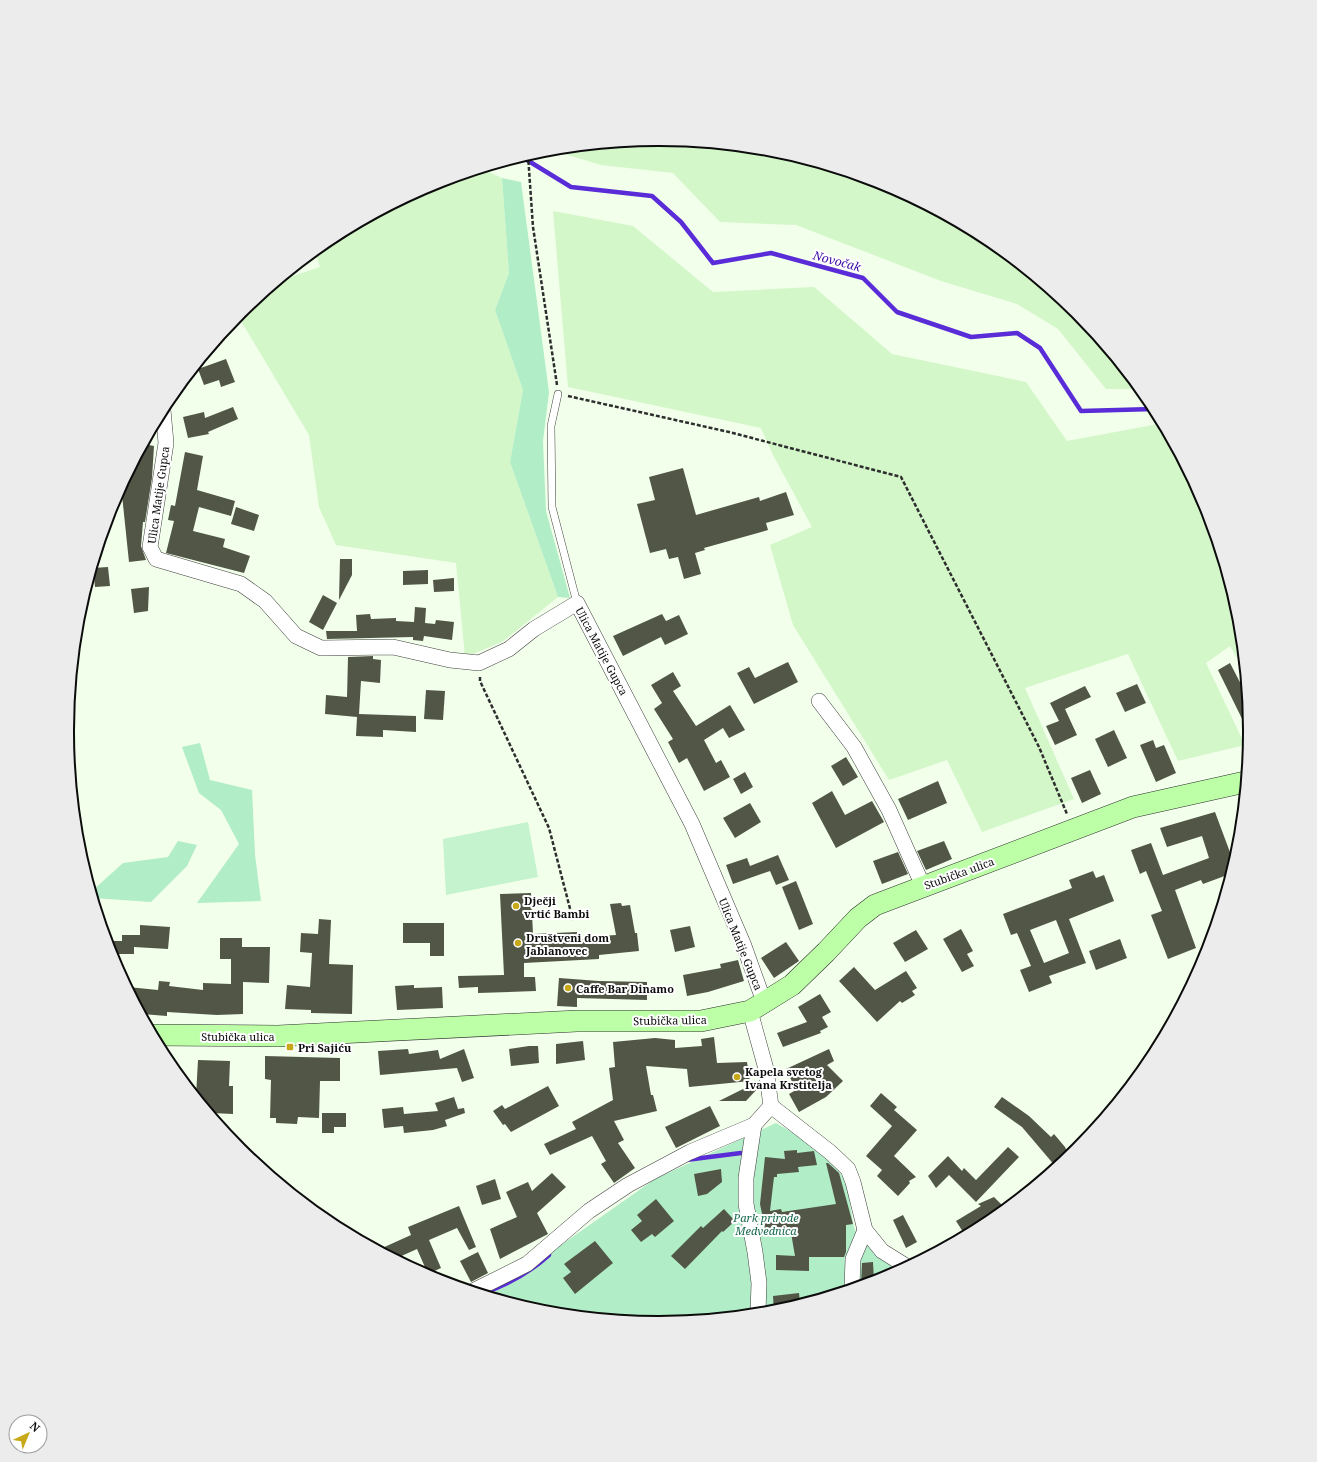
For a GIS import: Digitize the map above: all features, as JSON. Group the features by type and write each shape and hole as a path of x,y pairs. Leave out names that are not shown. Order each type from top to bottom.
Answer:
{"main road":[{"name":"Stubička ulica","path":"160,1035 278,1036 577,1021 701,1022 757,1006 792,985 858,918 875,905 1133,807 1241,783"}],"street":[{"name":"Ulica Matije Gupca","path":"164,420 166,443 150,547 156,559 241,584 265,601 296,636 321,648 393,647 450,660 479,663 508,649 534,629 577,603 692,824 744,946 757,1006 771,1106"},
{"path":"819,701 854,747 889,810 923,886"},
{"path":"481,1287 527,1264 590,1211 628,1185 690,1152 754,1125 771,1106 830,1152 848,1169 853,1182 865,1230 882,1251 900,1263"},
{"path":"754,1125 746,1178 746,1204 759,1283 758,1306"},
{"path":"852,1282 853,1259 865,1230"}],"lane":[{"path":"558,394 552,426 552,507 577,603"}],"path":[{"path":"528,161 533,227 558,394 729,432 901,477 1039,747 1074,830"},
{"path":"479,663 480,681 549,828 573,920"}],"green space":[{"path":"658,146 735,152 810,166 882,191 951,225 1014,267 1072,318 1098,346 1132,389 1106,389 1058,329 1017,304 941,281 796,225 720,222 673,173 601,165 566,155 620,148"},
{"path":"489,172 502,178 509,273 495,310 523,390 510,462 558,597 502,642 465,657 456,563 336,545 319,507 309,435 241,322 292,276 320,267 317,257 366,225 400,207 435,191"},
{"path":"502,178 521,182 549,392 543,441 546,511 570,598 558,597 510,462 523,390 495,310 509,273"},
{"path":"553,211 633,226 713,292 814,287 892,354 1026,382 1067,441 1156,424 1183,472 1199,507 1223,580 1232,617 1239,661 1230,646 1206,663 1243,740 1243,746 1178,761 1128,654 1025,688 1074,799 982,832 947,760 889,780 793,625 770,545 812,527 773,455 761,428 568,387"},
{"path":"200,743 210,780 252,790 255,855 261,901 197,903 239,844 221,810 199,793 182,747"},
{"path":"528,822 538,877 446,895 443,839"},
{"path":"178,841 197,845 187,866 151,902 99,898 96,888 123,863 168,857"},
{"name":"Park prirode Medvednica","path":"776,1123 815,1148 840,1172 845,1181 849,1194 853,1224 857,1234 877,1254 893,1266 810,1296 773,1304 697,1314 658,1316 582,1310 544,1304 495,1292 655,1179"}],"building":[{"path":"226,359 235,382 221,387 219,380 204,385 199,371 201,368"},
{"path":"233,407 238,419 208,432 209,434 188,438 183,417 204,412 205,418"},
{"path":"149,445 154,446 152,478 145,522 143,522 141,546 146,560 129,562 122,498"},
{"path":"185,452 203,456 197,490 235,501 231,516 199,507 193,531 225,539 223,547 250,556 244,573 166,553 174,521 168,520 171,505 175,506"},
{"path":"683,468 696,515 759,497 760,501 786,492 794,515 766,523 768,530 704,548 705,550 695,553 701,574 684,579 678,557 669,559 666,549 650,553 637,504 655,500 649,477"},
{"path":"236,507 259,515 254,531 231,524"},
{"path":"340,559 352,559 352,575 339,600"},
{"path":"108,567 110,586 95,587 94,579 98,568"},
{"path":"428,570 428,584 403,585 403,571"},
{"path":"454,578 454,591 434,592 433,580"},
{"path":"149,587 148,611 134,613 131,589"},
{"path":"323,595 337,603 323,630 309,622"},
{"path":"415,607 426,608 425,623 435,624 436,620 454,622 452,640 424,636 423,641 413,640 413,637 327,639 326,631 357,631 356,615 370,614 371,619 396,618 396,621 414,622"},
{"path":"662,614 666,621 679,615 688,634 665,645 661,637 623,656 613,636"},
{"path":"373,656 373,659 381,660 380,683 361,681 359,714 416,716 416,732 383,730 383,737 356,736 357,717 325,714 326,695 347,697 348,657"},
{"path":"788,662 798,682 754,704 737,673 749,667 755,678"},
{"path":"1230,663 1241,685 1243,720 1218,670"},
{"path":"673,672 681,686 673,691 696,726 730,705 745,730 729,738 723,728 704,740 716,763 721,760 730,777 704,791 687,758 679,763 668,742 673,739 654,709 662,703 651,685"},
{"path":"1137,684 1146,703 1125,712 1116,693"},
{"path":"1085,686 1091,697 1065,709 1077,735 1055,745 1046,726 1059,721 1050,703"},
{"path":"426,690 445,691 443,720 424,719"},
{"path":"1114,730 1127,758 1108,767 1095,739"},
{"path":"1153,740 1156,748 1164,745 1176,773 1156,782 1140,745"},
{"path":"846,757 858,777 843,786 831,766"},
{"path":"1090,770 1101,794 1082,803 1071,778"},
{"path":"745,772 753,787 741,794 733,779"},
{"path":"938,781 947,803 908,820 898,799"},
{"path":"832,791 845,815 872,801 884,822 836,848 812,803"},
{"path":"750,803 761,822 735,838 723,818"},
{"path":"1215,812 1230,853 1224,876 1203,884 1201,880 1175,890 1196,948 1168,959 1151,915 1162,911 1146,871 1140,874 1131,850 1151,843 1163,875 1209,858 1202,836 1167,847 1160,828"},
{"path":"944,841 952,859 926,870 917,851"},
{"path":"898,852 908,874 882,884 873,861"},
{"path":"778,855 789,880 776,885 770,871 733,884 726,865 747,858 750,866"},
{"path":"1093,871 1096,878 1104,875 1114,901 1069,919 1086,963 1049,976 1052,983 1029,992 1020,970 1031,966 1017,933 1011,935 1003,914 1072,888 1069,880","holes":["1056,920 1069,953 1044,963 1030,930"]},
{"path":"796,881 813,924 799,930 782,887"},
{"path":"531,893 533,934 577,932 577,940 616,935 610,904 621,903 622,906 630,905 635,933 637,933 639,951 599,955 599,959 524,963 524,977 535,977 536,991 478,993 478,987 459,988 458,976 504,975 500,894"},
{"path":"319,919 331,920 329,964 353,965 352,1014 311,1013 311,1010 285,1009 287,985 310,987 312,953 300,952 301,933 318,934"},
{"path":"403,923 444,923 444,956 430,956 430,943 403,943"},
{"path":"140,925 170,927 168,949 134,947 134,954 118,954 113,941 122,941 122,935 140,935"},
{"path":"690,926 695,947 675,952 670,930"},
{"path":"961,929 973,951 967,954 974,966 962,972 943,939"},
{"path":"916,930 928,949 905,962 893,943"},
{"path":"220,938 242,938 242,947 270,947 269,983 243,982 243,1014 217,1015 167,1012 167,1016 147,1014 133,987 158,990 159,981 170,982 169,986 203,990 203,983 231,984 231,959 220,959"},
{"path":"1120,939 1127,958 1096,970 1089,951"},
{"path":"786,942 799,961 774,978 761,958"},
{"path":"738,960 744,981 708,992 687,996 683,975 721,968 720,964"},
{"path":"854,967 875,990 906,971 917,988 912,991 915,995 902,1003 900,1001 877,1022 839,981"},
{"path":"559,978 647,982 647,1000 577,998 577,1007 557,1006"},
{"path":"414,985 414,988 442,987 443,1008 397,1010 395,986"},
{"path":"820,994 831,1012 822,1017 828,1027 820,1031 821,1033 783,1047 777,1033 807,1022 798,1007"},
{"path":"714,1037 717,1063 747,1062 750,1081 689,1087 687,1069 646,1066 651,1095 653,1095 657,1111 614,1121 624,1140 618,1143 635,1168 614,1183 601,1164 606,1161 592,1136 550,1155 544,1144 576,1129 572,1122 613,1100 609,1068 615,1067 613,1042 655,1038 675,1040 675,1048 702,1046 701,1039"},
{"path":"583,1041 585,1060 556,1064 556,1044"},
{"path":"538,1046 539,1063 511,1066 509,1049"},
{"path":"408,1049 409,1054 438,1050 440,1059 464,1049 474,1078 462,1082 457,1068 380,1075 378,1051"},
{"path":"829,1049 834,1061 827,1065 843,1081 826,1097 799,1112 789,1094 796,1090 786,1069"},
{"path":"265,1056 340,1058 340,1081 320,1081 319,1118 298,1117 297,1124 276,1123 276,1118 270,1118 271,1080 265,1079"},
{"path":"198,1060 230,1061 229,1086 233,1086 233,1114 217,1113 196,1089"},
{"path":"759,1081 759,1087 746,1101 719,1101"},
{"path":"548,1086 559,1106 511,1132 505,1124 503,1125 493,1111 502,1105 505,1109"},
{"path":"881,1093 897,1107 894,1110 917,1130 894,1156 916,1177 909,1181 910,1183 898,1196 877,1176 882,1170 866,1156 892,1126 870,1106"},
{"path":"454,1097 458,1109 464,1108 465,1113 445,1120 447,1126 433,1130 404,1133 403,1126 384,1128 382,1109 403,1107 404,1114 438,1111 435,1103"},
{"path":"1002,1097 1029,1116 1051,1137 1054,1134 1066,1149 1052,1162 1022,1127 994,1107"},
{"path":"710,1106 720,1126 676,1148 665,1127"},
{"path":"322,1113 346,1113 346,1127 334,1127 334,1133 322,1133"},
{"path":"1008,1147 1019,1157 976,1202 949,1175 936,1188 928,1176 948,1156 962,1171 964,1168 976,1180"},
{"path":"797,1150 797,1153 814,1151 817,1165 798,1167 799,1172 777,1174 777,1177 774,1177 770,1211 781,1209 782,1212 836,1204 826,1163 828,1163 839,1173 853,1224 846,1225 846,1252 844,1257 809,1257 809,1271 776,1270 776,1255 795,1256 790,1227 766,1233 760,1204 765,1157 785,1159 784,1151"},
{"path":"721,1169 722,1182 707,1194 698,1196 694,1174"},
{"path":"552,1173 566,1187 537,1213 548,1234 500,1259 490,1229 517,1217 506,1192 528,1182 532,1191"},
{"path":"495,1179 501,1199 482,1205 476,1186"},
{"path":"994,1197 1001,1204 962,1230 956,1221 981,1206 978,1204"},
{"path":"656,1199 674,1221 655,1237 652,1234 641,1242 631,1230 642,1221 637,1215"},
{"path":"459,1206 476,1247 469,1250 457,1228 429,1240 441,1268 435,1271 425,1266 417,1249 402,1256 385,1247 411,1235 408,1227"},
{"path":"724,1209 735,1221 723,1232 722,1231 685,1269 671,1256 701,1226 703,1228"},
{"path":"903,1215 917,1242 906,1248 893,1220"},
{"path":"595,1241 613,1263 575,1294 563,1278 571,1272 564,1264"},
{"path":"478,1252 488,1273 471,1282 460,1261"},
{"path":"873,1262 874,1274 861,1278 862,1263"},
{"path":"799,1293 800,1298 774,1304 773,1296"}],"waterway":[{"name":"Novočak","path":"529,161 571,187 652,196 681,222 713,263 771,253 863,278 897,312 971,337 1017,333 1040,348 1081,411 1146,409"},
{"path":"686,1160 741,1153"},
{"path":"490,1290 518,1277 549,1255"}],"place":[{"name":"Dječji vrtić Bambi","path":"516,906"},
{"name":"Društveni dom Jablanovec","path":"518,943"},
{"name":"Caffe Bar Dinamo","path":"568,988"},
{"name":"Pri Sajiću","path":"290,1047"},
{"name":"Kapela svetog Ivana Krstitelja","path":"737,1077"}]}
